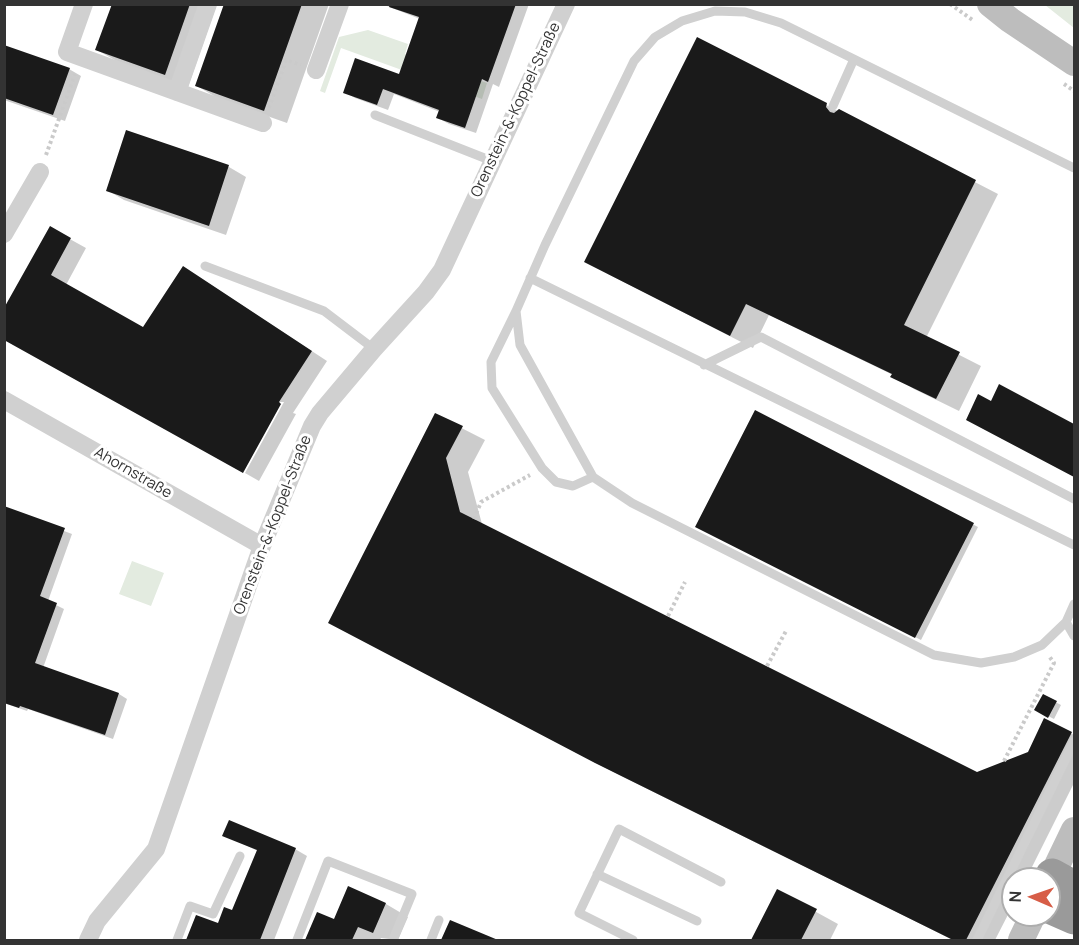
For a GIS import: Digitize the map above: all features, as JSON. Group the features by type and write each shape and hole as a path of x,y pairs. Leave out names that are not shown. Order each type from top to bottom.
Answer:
{"street":[{"path":"84,4 67,52 263,123"},
{"path":"177,92 208,4"},
{"path":"316,70 340,4"},
{"name":"Orenstein-&-Koppel-Straße","path":"88,940 97,921 156,849 262,546 312,426 320,413 439,275 566,4"},
{"path":"990,4 1074,63"},
{"path":"4,234 40,172"},
{"name":"Ahornstraße","path":"4,400 262,546"},
{"path":"1061,874 1074,830"}],"lane":[{"path":"593,477 573,486 556,482 542,468 492,388 491,362 620,88 634,61 654,37 682,21 715,11 745,12 781,23 1074,168"},
{"path":"832,106 855,59"},
{"path":"375,115 492,161"},
{"path":"206,266 324,311 374,349"},
{"path":"530,278 1074,545"},
{"path":"516,311 520,345 593,477 632,503 933,655 981,663 1014,657 1042,645 1066,622 1074,604"},
{"path":"704,364 761,338 1074,499"},
{"path":"1066,622 1074,636"},
{"path":"976,940 1074,742"},
{"path":"633,940 579,913 619,829 721,882"},
{"path":"177,940 190,906 213,914 240,856"},
{"path":"297,940 328,861 412,894 393,940"},
{"path":"597,874 697,921"},
{"path":"431,940 439,920"}],"path":[{"path":"263,123 286,60 316,70"},
{"path":"40,172 77,70"},
{"path":"474,519 481,502 542,468"},
{"path":"668,616 685,582"},
{"path":"767,666 786,631"},
{"path":"1004,761 1054,663 1042,645"}],"shaded area":[{"path":"1045,5 1074,5 1074,28"},
{"path":"368,30 408,44 405,54 487,83 482,99 341,48 325,93 320,91 339,37"},
{"path":"132,561 164,573 151,606 119,594"}],"building":[{"path":"112,4 190,4 165,75 95,50"},
{"path":"224,4 302,4 264,111 195,86"},
{"path":"390,4 516,4 488,82 482,79 465,128 436,118 439,110 383,89 377,105 343,93 355,58 399,74 419,17 389,7"},
{"path":"697,37 827,103 826,107 830,112 834,113 839,109 976,180 904,325 960,352 936,399 890,377 892,374 746,304 730,336 584,262"},
{"path":"4,45 70,68 53,115 4,98"},
{"path":"126,130 229,165 209,226 106,191"},
{"path":"50,226 71,238 51,275 143,327 183,266 312,351 279,402 281,404 243,473 4,340 4,308"},
{"path":"999,384 1074,424 1074,477 966,420 978,394 991,401"},
{"path":"755,410 974,523 915,638 695,527"},
{"path":"435,413 463,426 446,458 460,512 977,772 1028,752 1044,718 1072,732 1003,867 1001,867 1001,871 966,940 953,940 595,763 328,623"},
{"path":"4,506 65,528 40,596 57,603 35,663 119,693 105,735 20,706 19,708 4,703"},
{"path":"1043,694 1057,701 1048,718 1034,710"},
{"path":"229,820 296,848 260,940 186,940 196,915 218,923 224,907 232,910 257,850 222,836"},
{"path":"348,886 386,903 373,933 358,927 352,940 305,940 317,912 334,919"},
{"path":"777,889 817,909 801,940 751,940"},
{"path":"450,920 498,940 441,940"}]}
